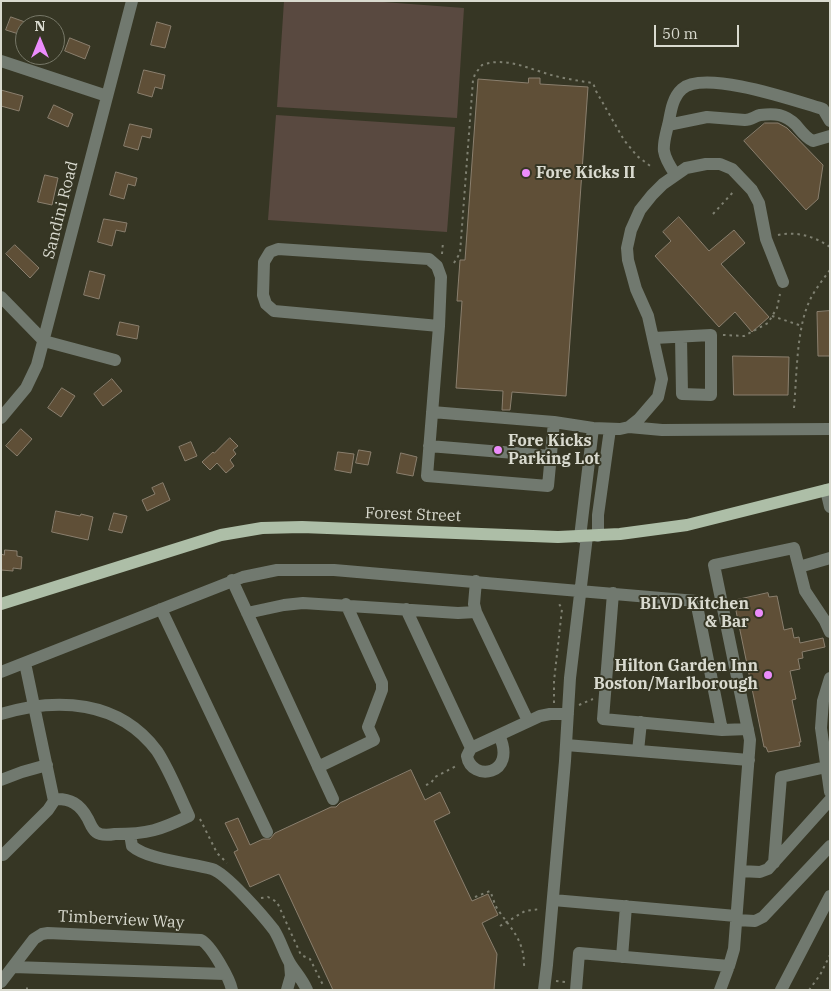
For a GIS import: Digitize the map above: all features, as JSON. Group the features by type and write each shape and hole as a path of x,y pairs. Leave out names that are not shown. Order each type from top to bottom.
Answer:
{"main road":[{"name":"Forest Street","path":"1,604 195,542 246,530 302,527 588,536 654,531 687,525 828,490"}],"street":[{"name":"Sandini Road","path":"1,418 31,380 37,366 132,1"},
{"path":"1,61 107,96"},
{"path":"675,174 666,160 663,147 676,96 682,88 692,84 708,82 766,93 824,109 830,121"},
{"path":"668,125 707,117 752,120 758,115 780,115 789,118 813,141 830,136"},
{"path":"432,412 554,422 620,430 629,427 647,411 659,395 662,379 654,338 648,316 636,289 628,260 627,248 631,230 640,210 652,195 675,174 686,168 713,164 732,169 752,190 759,202 766,239 783,282"},
{"path":"439,326 274,311 266,304 263,295 264,262 270,252 278,249 429,259 437,266 441,277 439,326 427,476 548,486 554,422"},
{"path":"1,297 44,341 115,360"},
{"path":"654,338 710,335 711,394 682,394 681,337"},
{"path":"629,427 662,430 830,429"},
{"path":"548,985 549,904 571,710 571,667 602,428"},
{"path":"588,536 598,515 602,428"},
{"path":"429,446 551,456"},
{"path":"828,490 830,507"},
{"path":"720,990 733,954 750,740 714,565 794,548 805,591 822,615 830,632"},
{"path":"799,567 830,558"},
{"path":"1,672 232,580 270,571 309,569 581,590 696,600 722,730"},
{"path":"232,580 333,800"},
{"path":"476,582 474,604 476,612 528,721"},
{"path":"613,593 603,719 722,730 748,729"},
{"path":"247,613 297,603 346,604 458,613 476,612"},
{"path":"318,767 374,740 368,727 382,690 382,683 346,604"},
{"path":"161,609 266,832"},
{"path":"406,609 471,748"},
{"path":"3,855 52,806 54,799 25,663"},
{"path":"830,678 823,701 821,722 830,792"},
{"path":"1,714 34,706 74,704 102,711 122,721 135,730 156,750 190,816 158,830 130,834 99,834 78,805 68,799 54,799"},
{"path":"499,735 505,754 502,762 496,768 482,771 472,767 467,758 471,748 528,721 545,714 571,710"},
{"path":"638,751 641,722"},
{"path":"566,745 748,760"},
{"path":"1,780 47,765"},
{"path":"774,862 781,777 828,767"},
{"path":"740,871 763,871 774,862 830,800"},
{"path":"130,834 132,846 139,851 188,865 212,869 224,875 273,929 290,964 301,977 307,990"},
{"path":"549,904 626,906 755,921 764,917 830,846"},
{"path":"781,990 830,896"},
{"path":"622,957 626,906"},
{"name":"Timberview Way","path":"1,982 34,939 48,933 201,940 209,946 232,990"},
{"path":"572,986 579,953 730,966"},
{"path":"287,990 291,976 290,964"},
{"path":"13,967 225,974"}],"path":[{"path":"454,263 460,253 473,80 482,65 515,64 567,79 593,83 624,140 637,156 653,168"},
{"path":"713,214 744,181"},
{"path":"766,239 780,234 800,234 817,239 830,246"},
{"path":"442,255 443,242"},
{"path":"794,408 804,313 812,296 830,270"},
{"path":"710,335 744,336 768,323 777,308 783,282"},
{"path":"772,316 802,326"},
{"path":"554,703 554,681 562,609 556,599"},
{"path":"571,710 598,696 605,697"},
{"path":"426,785 431,783 435,777 458,765"},
{"path":"475,897 490,891 498,910 522,945 524,968"},
{"path":"500,926 525,911 549,904"},
{"path":"809,990 820,975 830,955"},
{"path":"27,985 27,990"},
{"path":"548,985 572,986"}],"shaded area":[{"path":"284,1 370,1 464,8 457,118 277,107"},
{"path":"276,115 455,127 447,232 268,220"}],"building":[{"path":"11,17 15,18 15,33 6,30"},
{"path":"157,22 171,26 165,48 151,45"},
{"path":"70,38 90,46 85,59 65,51"},
{"path":"144,70 165,75 162,89 155,87 152,97 138,93"},
{"name":"Fore Kicks II","path":"529,78 540,78 540,84 588,87 566,396 512,392 510,410 502,410 503,391 456,388 462,301 457,301 460,260 465,260 478,79 528,83"},
{"path":"1,90 23,96 19,111 1,106"},
{"path":"54,105 73,114 68,127 48,118"},
{"path":"765,123 778,123 787,128 823,165 818,199 806,210 744,141"},
{"path":"130,124 152,129 150,138 142,136 138,150 124,146"},
{"path":"116,172 137,178 135,186 128,184 124,199 110,195"},
{"path":"45,175 58,178 52,205 38,202"},
{"path":"679,217 709,251 734,230 745,243 721,264 769,317 752,332 735,312 719,327 655,256 671,241 663,232"},
{"path":"104,219 127,223 125,232 116,230 112,246 98,242"},
{"path":"15,245 39,268 30,278 6,254"},
{"path":"90,271 105,275 99,299 84,295"},
{"path":"830,311 830,356 818,356 817,312"},
{"path":"120,322 139,326 137,339 117,335"},
{"path":"733,356 789,357 788,395 734,395"},
{"path":"112,379 122,391 103,406 94,394"},
{"path":"62,388 75,396 61,417 48,408"},
{"path":"21,429 32,439 17,456 6,446"},
{"path":"230,438 238,446 233,450 236,454 230,460 234,466 226,473 217,463 210,470 202,462"},
{"path":"191,442 197,456 185,461 179,447"},
{"path":"359,450 371,452 368,465 356,463"},
{"path":"338,452 354,454 351,473 335,470"},
{"path":"401,453 417,457 413,476 397,473"},
{"path":"163,483 170,500 147,511 142,500 155,494 152,488"},
{"path":"56,511 93,517 88,540 52,532"},
{"path":"114,513 127,516 122,533 109,530"},
{"path":"5,550 17,551 17,556 22,557 21,569 13,568 13,571 1,570 1,554 4,555"},
{"name":"Hilton Garden Inn Boston/Marlborough","path":"768,593 769,597 777,596 784,630 792,628 794,638 799,637 800,643 823,638 825,647 802,652 803,658 798,659 800,669 790,671 796,699 792,700 801,742 799,742 800,746 768,752 766,747 764,747 735,606 738,606 737,600"},
{"path":"411,770 425,800 440,792 450,813 434,821 472,901 488,894 498,915 482,923 497,954 494,990 333,990 279,874 250,887 234,852 238,850 225,823 238,818 250,845 263,839 270,839 275,833 331,807 336,807 340,803"}],"place":[{"name":"Fore Kicks II","path":"526,173"},
{"name":"Fore Kicks Parking Lot","path":"498,450"},
{"name":"BLVD Kitchen & Bar","path":"759,613"},
{"name":"Hilton Garden Inn Boston/Marlborough","path":"768,675"}]}
